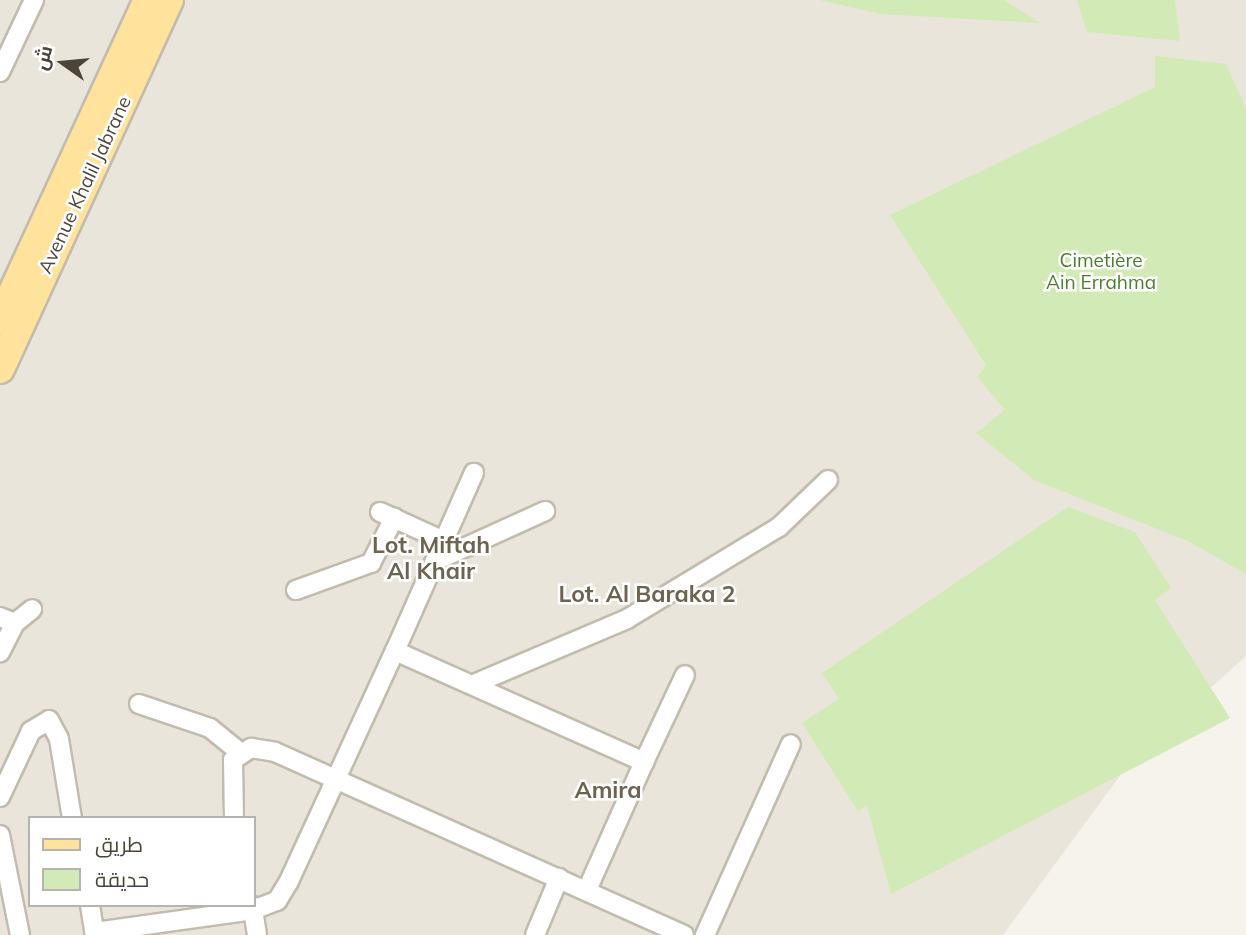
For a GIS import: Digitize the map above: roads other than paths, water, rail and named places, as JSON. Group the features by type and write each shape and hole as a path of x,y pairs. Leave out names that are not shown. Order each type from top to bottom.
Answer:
{"main road":[{"name":"Avenue Khalil Jabrane","path":"0,320 152,1"},
{"name":"Avenue Khalil Jabrane","path":"0,369 152,1"}],"street":[{"path":"0,72 34,0"},
{"path":"256,907 277,901 395,651 474,473"},
{"path":"474,684 627,619 779,527 828,480"},
{"path":"435,561 545,511"},
{"path":"296,590 371,563 387,515 444,541"},
{"path":"0,652 8,620 32,609"},
{"path":"395,651 644,762"},
{"path":"587,890 685,674"},
{"path":"139,704 210,728 240,752 275,752 335,777 684,935"},
{"path":"0,797 36,724 49,720 56,729 72,816"},
{"path":"705,935 791,744"},
{"path":"234,816 230,769 240,752"},
{"path":"0,835 20,935"},
{"path":"536,935 559,877"},
{"path":"90,907 95,933 252,908 257,935"}],"district":[{"name":"Lot. Miftah Al Khair","path":"431,558"},
{"name":"Lot. Al Baraka 2","path":"647,594"},
{"name":"Amira","path":"608,790"}],"park label":[{"name":"Cimetière Ain Errahma","path":"1101,272"}]}
